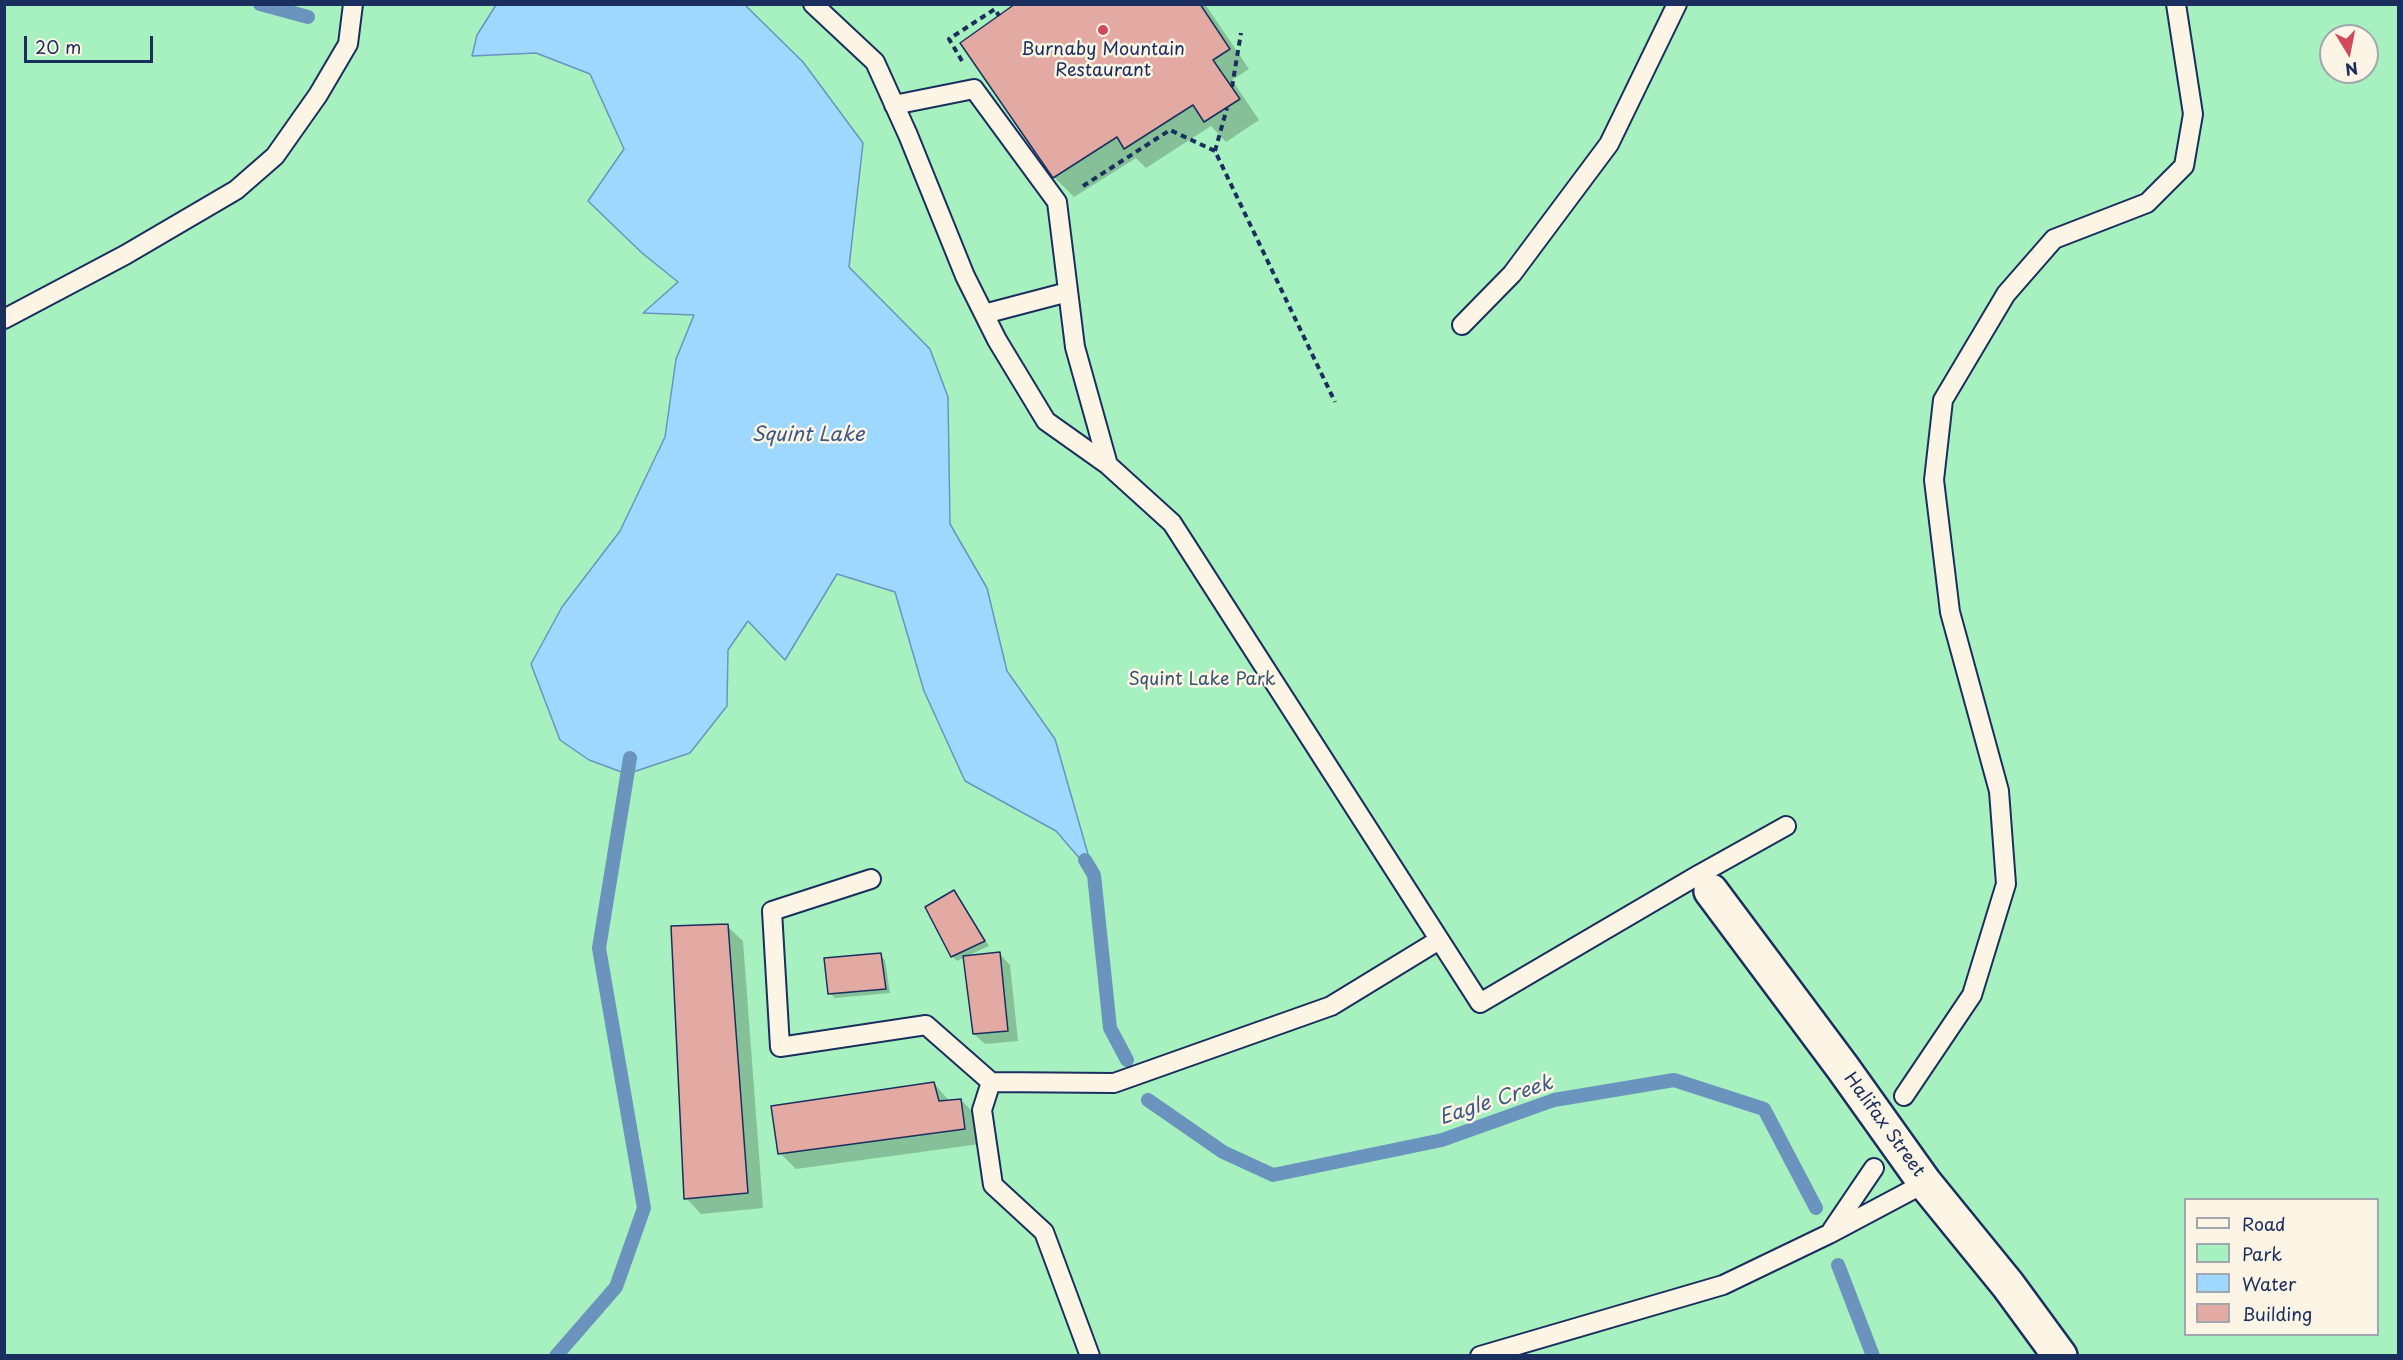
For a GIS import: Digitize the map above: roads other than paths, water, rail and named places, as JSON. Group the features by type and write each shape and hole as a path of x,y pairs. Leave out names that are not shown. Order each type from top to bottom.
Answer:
{"street":[{"name":"Halifax Street","path":"1705,883 1843,1068 1925,1183 2008,1285 2060,1356"}],"lane":[{"path":"4,319 125,255 236,190 275,156 318,95 348,44 353,4"},
{"path":"813,4 875,62 908,135 965,276 984,314 1046,421 1108,465 1172,523 1480,1003 1705,883 1786,826"},
{"path":"1462,324 1512,274 1609,144 1677,4"},
{"path":"1904,1096 1972,996 2006,884 1999,791 1950,612 1934,480 1943,400 2006,294 2054,239 2147,203 2184,166 2193,114 2176,4"},
{"path":"894,105 974,89 1057,202 1075,347 1108,465"},
{"path":"984,314 1068,292"},
{"path":"871,879 772,911 780,1047 926,1025 991,1082 1114,1083 1331,1006 1439,940"},
{"path":"991,1082 982,1110 993,1185 1044,1233 1090,1356"},
{"path":"1829,1234 1874,1168"},
{"path":"1480,1356 1723,1285 1829,1234 1925,1183"}],"water":[{"name":"Squint Lake","path":"496,5 745,5 803,62 863,143 849,267 930,349 948,397 950,524 987,588 1007,671 1055,739 1094,875 1056,831 965,781 924,691 895,592 837,574 785,660 748,621 728,650 727,706 690,753 627,774 589,760 560,740 531,664 562,607 620,531 665,437 676,359 694,315 643,313 678,282 642,253 588,201 624,149 590,74 536,53 472,56 477,35"}],"waterway":[{"name":"Eagle Creek","path":"260,4 308,17"},
{"path":"556,1356 616,1287 644,1208 599,948 630,758"},
{"name":"Eagle Creek","path":"1085,860 1094,875 1110,1028 1127,1060"},
{"name":"Eagle Creek","path":"1148,1100 1223,1152 1273,1175 1442,1140 1554,1100 1674,1080 1764,1109 1816,1208"},
{"name":"Eagle Creek","path":"1838,1265 1873,1356"}],"place":[{"name":"Burnaby Mountain Restaurant","path":"1103,30"}],"park label":[{"name":"Squint Lake Park","path":"1202,680"}]}
